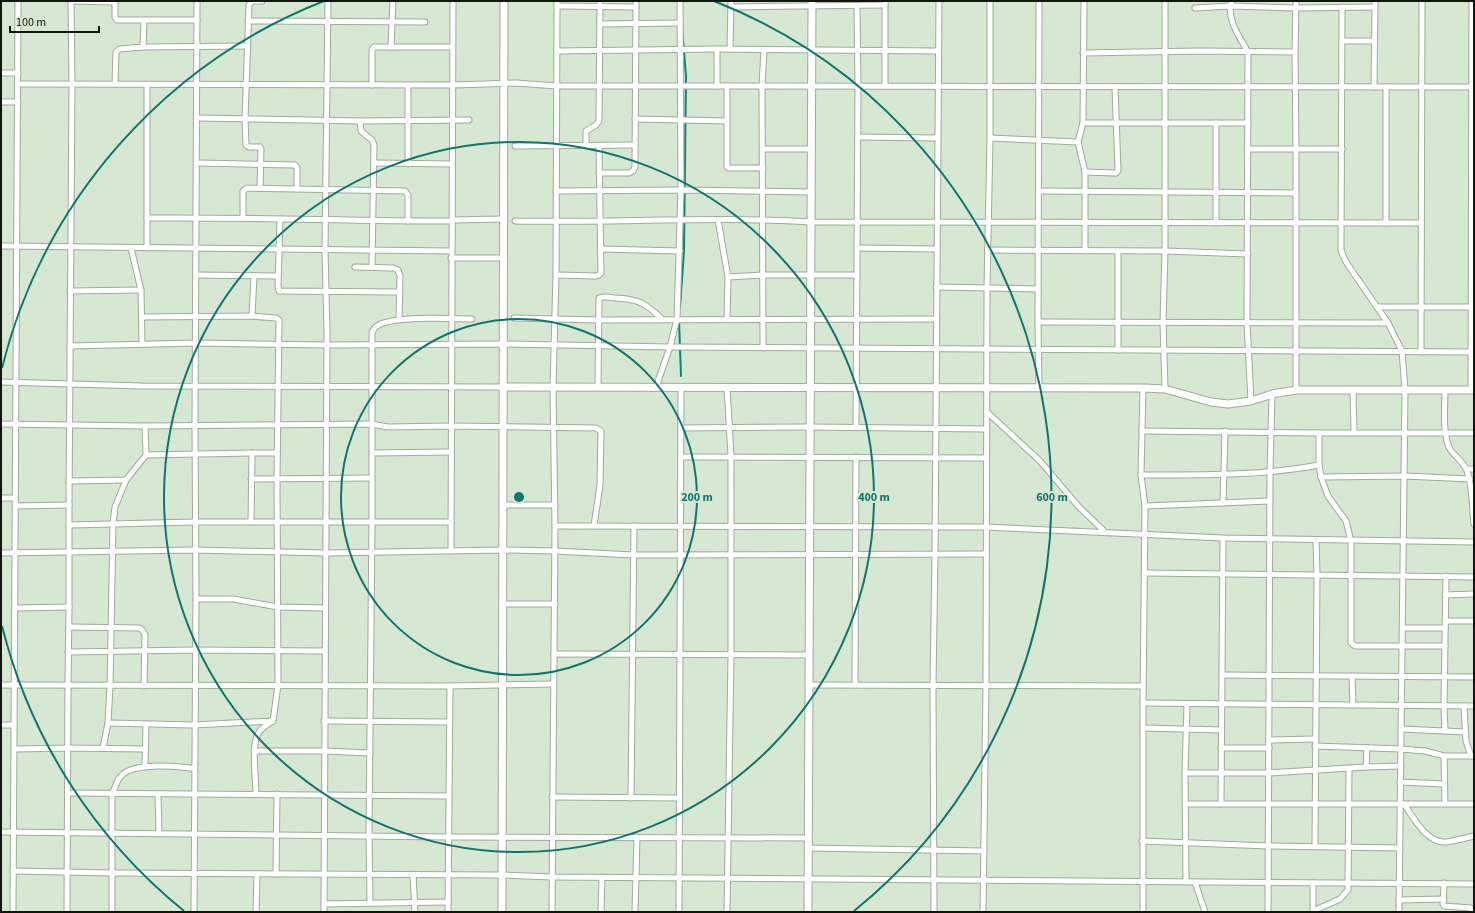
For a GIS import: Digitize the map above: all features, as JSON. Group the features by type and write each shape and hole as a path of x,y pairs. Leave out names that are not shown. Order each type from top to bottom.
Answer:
{"main road":[{"path":"502,912 504,1"},
{"path":"808,912 812,4"},
{"path":"504,387 1143,388 1165,389 1217,403 1228,404 1251,401 1272,394 1296,390 1472,390"}],"street":[{"path":"13,912 14,685 16,608 15,498 18,1"},
{"path":"67,912 72,84 71,1 116,1 115,17 117,20 197,20"},
{"path":"194,912 197,1"},
{"path":"260,188 261,148 249,147 246,145 245,119 250,2 262,1"},
{"path":"324,912 328,1"},
{"path":"391,47 393,1"},
{"path":"451,551 453,1"},
{"path":"656,387 670,347 677,319 681,190 680,1"},
{"path":"730,49 731,1"},
{"path":"934,912 933,685 936,554 936,249 939,1"},
{"path":"983,912 986,686 985,527 990,138 990,1"},
{"path":"1039,1 1038,322 1040,388"},
{"path":"1084,1 1083,122 1078,142 1086,172 1085,251"},
{"path":"1165,1 1165,251 1163,322 1165,389"},
{"path":"1296,1 1296,390"},
{"path":"1374,87 1375,1"},
{"path":"1422,1 1422,352"},
{"path":"1472,1 1472,390"},
{"path":"552,912 555,551 553,387 556,275 557,3 636,4 635,167 633,171 629,173 600,173"},
{"path":"731,7 812,4 857,6 885,3 885,86"},
{"path":"1231,3 1230,15 1248,52 1247,322 1251,401"},
{"path":"1195,8 1231,3 1296,8 1375,7"},
{"path":"586,146 586,131 596,125 599,121 600,4"},
{"path":"856,427 858,137 857,6"},
{"path":"1342,7 1341,250 1344,258 1388,323 1402,351 1405,390 1400,782 1402,804 1399,912"},
{"path":"143,47 144,21"},
{"path":"248,21 425,22"},
{"path":"600,24 680,23"},
{"path":"1342,41 1374,41"},
{"path":"115,84 117,49 143,47 247,46"},
{"path":"372,85 372,48 452,48"},
{"path":"717,49 717,86"},
{"path":"557,51 730,49 938,51"},
{"path":"763,348 764,168 762,86 764,50"},
{"path":"1083,53 1165,51 1295,52"},
{"path":"1,73 18,73"},
{"path":"18,84 452,85 503,82 557,86 1471,88"},
{"path":"147,84 147,248"},
{"path":"408,85 408,164"},
{"path":"727,86 727,167 764,168"},
{"path":"1086,172 1118,172 1115,87"},
{"path":"1386,87 1386,223"},
{"path":"1,102 18,102"},
{"path":"197,118 328,119 360,121 469,120"},
{"path":"635,119 727,121"},
{"path":"360,121 361,132 374,142 372,267"},
{"path":"1083,122 1248,123"},
{"path":"1216,123 1216,223"},
{"path":"858,137 938,138"},
{"path":"990,138 1078,142"},
{"path":"515,146 635,146"},
{"path":"556,275 599,275 601,273 599,146"},
{"path":"1248,148 1342,149"},
{"path":"763,149 811,149"},
{"path":"197,163 296,165 298,168 297,189"},
{"path":"374,163 452,164"},
{"path":"242,218 244,189 260,188 405,191 408,195 408,221"},
{"path":"556,191 681,190 811,192"},
{"path":"1039,191 1296,193"},
{"path":"147,218 196,217 372,222 503,219"},
{"path":"280,219 278,289 281,292 399,292"},
{"path":"515,220 556,222 764,219 811,222 1422,223"},
{"path":"718,220 728,277 727,319"},
{"path":"1,246 451,251"},
{"path":"132,248 141,290 142,344"},
{"path":"857,248 936,249"},
{"path":"601,249 680,251"},
{"path":"988,250 1165,251 1248,254"},
{"path":"1118,251 1118,350"},
{"path":"451,258 503,258"},
{"path":"355,267 393,268 398,270 400,276 399,319"},
{"path":"196,275 278,276"},
{"path":"728,277 857,275"},
{"path":"252,316 254,276"},
{"path":"936,287 1038,289"},
{"path":"70,291 141,290"},
{"path":"598,386 599,298 624,298 639,301 649,306 662,319"},
{"path":"1376,307 1422,307 1472,311"},
{"path":"142,318 252,316 279,320 277,453 278,685 273,721 263,728 256,739 254,751 256,794"},
{"path":"514,318 598,320 937,319"},
{"path":"370,904 370,752 372,686 372,333 374,327 383,322 399,319 472,319"},
{"path":"1038,322 1388,323"},
{"path":"70,346 196,343 327,345 503,344 763,348 1471,352"},
{"path":"1,382 278,387 504,387"},
{"path":"679,912 681,387"},
{"path":"727,387 730,428 731,526 731,655 727,912"},
{"path":"1143,388 1141,474 1145,506 1142,703 1143,912"},
{"path":"1353,390 1354,432"},
{"path":"1445,390 1446,432 1450,448 1467,469 1470,479 1474,524"},
{"path":"1268,912 1270,433 1272,394"},
{"path":"987,412 1040,461 1079,507 1105,532"},
{"path":"1,424 69,426 371,424 388,427 451,426 596,428 601,431 600,485 594,526"},
{"path":"103,748 108,723 110,686 113,524 115,506 126,480 146,455 145,426"},
{"path":"681,428 856,427 986,429"},
{"path":"1142,431 1225,431 1270,433 1474,433"},
{"path":"1223,503 1225,431"},
{"path":"1319,433 1319,465 1321,477 1328,496 1346,521 1352,541 1352,645 1445,646"},
{"path":"372,453 451,452"},
{"path":"251,522 252,453"},
{"path":"146,455 277,453"},
{"path":"680,457 986,458"},
{"path":"855,685 856,457"},
{"path":"1141,474 1224,475 1270,472 1319,465"},
{"path":"1467,469 1474,469"},
{"path":"1321,477 1405,476 1470,479"},
{"path":"251,479 372,478"},
{"path":"69,481 126,480"},
{"path":"1,498 15,498"},
{"path":"1145,506 1270,501"},
{"path":"503,505 555,504"},
{"path":"15,506 69,505"},
{"path":"69,525 195,522 451,522"},
{"path":"555,526 985,527 1223,538 1474,542"},
{"path":"631,798 634,526"},
{"path":"1221,804 1220,773 1223,538"},
{"path":"1315,847 1316,540"},
{"path":"1,553 195,550 326,553 503,550 634,555 986,554"},
{"path":"1144,573 1474,576"},
{"path":"1445,731 1444,677 1446,576"},
{"path":"1446,595 1474,594"},
{"path":"196,599 233,599 278,607 325,608"},
{"path":"502,604 554,604"},
{"path":"16,608 69,607"},
{"path":"1445,621 1474,621"},
{"path":"69,627 140,628 145,636 144,686"},
{"path":"1403,628 1445,628"},
{"path":"68,652 195,650 325,652"},
{"path":"554,654 809,655"},
{"path":"1222,675 1474,677"},
{"path":"1352,676 1353,705"},
{"path":"1,685 450,686 553,684"},
{"path":"809,684 1143,686"},
{"path":"448,912 450,686"},
{"path":"1142,703 1474,706"},
{"path":"1186,882 1185,772 1187,704"},
{"path":"1464,706 1464,732 1467,747 1473,756"},
{"path":"108,723 194,724 273,721"},
{"path":"324,721 450,722"},
{"path":"145,766 146,724"},
{"path":"1,725 14,725"},
{"path":"1143,728 1221,730"},
{"path":"1401,730 1464,732"},
{"path":"1269,740 1315,739"},
{"path":"1315,746 1425,750 1444,756 1473,756"},
{"path":"1221,748 1269,748"},
{"path":"1366,767 1367,748"},
{"path":"14,749 146,749"},
{"path":"254,751 370,752"},
{"path":"1444,756 1445,804"},
{"path":"112,912 112,794 121,776 126,772 145,766 194,768"},
{"path":"1185,772 1268,773 1401,766"},
{"path":"1314,883 1313,911 1340,899 1348,890 1350,768"},
{"path":"1400,782 1444,784"},
{"path":"68,793 449,796"},
{"path":"158,794 159,833"},
{"path":"276,874 277,794"},
{"path":"552,797 679,798"},
{"path":"1185,804 1474,804"},
{"path":"1402,804 1421,828 1436,841 1445,842 1474,836"},
{"path":"1,832 449,837 808,838"},
{"path":"635,912 637,837"},
{"path":"1142,841 1268,846 1400,848"},
{"path":"808,848 984,851"},
{"path":"13,871 325,875 502,875 552,878 636,877 1474,884"},
{"path":"256,912 257,874"},
{"path":"413,875 415,912"},
{"path":"601,912 602,878"},
{"path":"1195,882 1205,912"},
{"path":"1444,883 1444,905 1446,907 1471,908 1472,912"},
{"path":"1399,900 1444,899"},
{"path":"324,904 448,902"}],"waterway":[{"path":"680,307 684,251 686,76 682,28"},
{"path":"679,320 681,376"}]}
